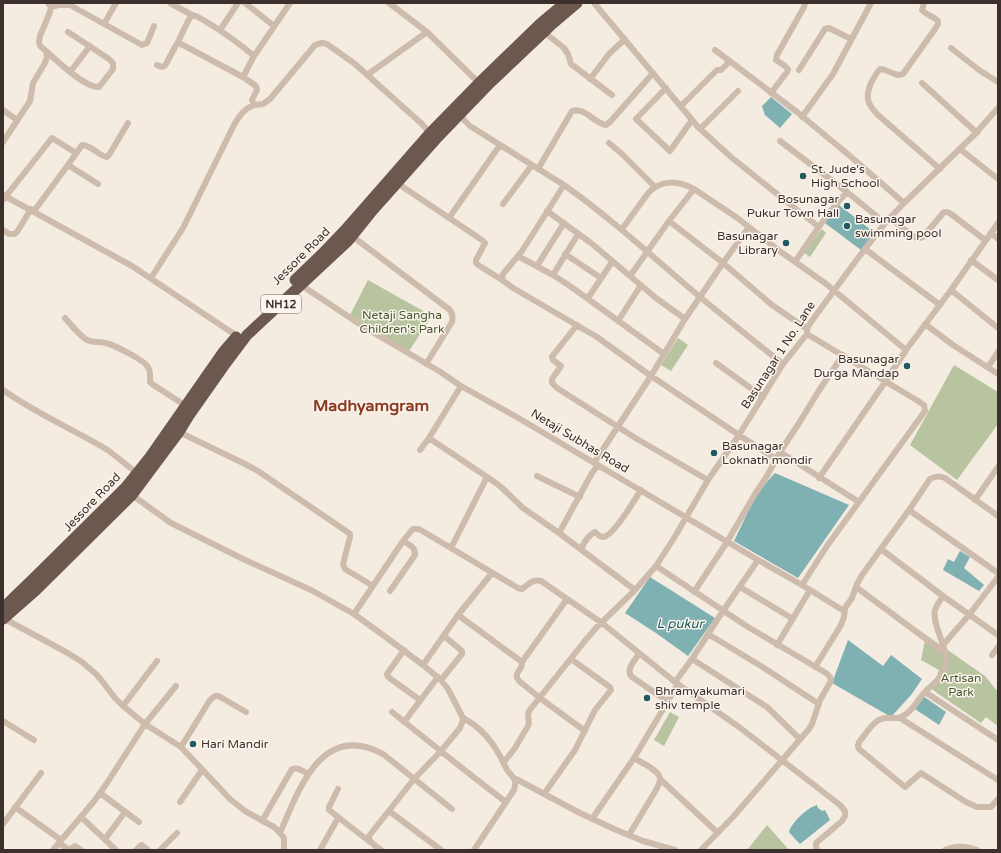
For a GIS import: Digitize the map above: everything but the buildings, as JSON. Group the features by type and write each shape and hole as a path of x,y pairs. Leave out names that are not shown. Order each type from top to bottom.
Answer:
{"highway":[{"name":"Jessore Road","path":"3,616 35,577 126,487 154,451 224,351 237,336 345,230 430,133 482,86 541,23 565,3"},
{"name":"NH12","path":"3,616 36,590 132,495 179,432 239,344 247,335 352,236 372,211 459,115 482,86 577,3"}],"street":[{"path":"104,24 116,3"},
{"path":"170,3 220,30 241,44 254,56"},
{"path":"220,30 238,3"},
{"path":"244,3 274,26"},
{"path":"243,77 254,56 290,3"},
{"path":"389,3 427,32 482,86"},
{"path":"594,3 700,128 731,157 819,227"},
{"path":"771,92 788,69 776,60 777,55 806,3"},
{"path":"802,116 833,74 871,3"},
{"path":"68,32 113,63 113,69 99,87 92,86 81,80 40,46 40,36 50,12 50,5 70,5 142,45 146,42 154,26"},
{"path":"923,5 922,10 938,21 935,29 901,76 883,69 877,71 868,89 867,95 870,105 878,115 940,169"},
{"path":"157,65 161,67 166,64 192,15"},
{"path":"800,70 825,29 829,28 852,39"},
{"path":"367,75 427,32"},
{"path":"544,32 564,48 568,54 571,64 612,95"},
{"path":"590,79 609,54 625,39"},
{"path":"151,278 183,228 235,123 242,113 248,108 263,104 270,99 315,46 322,43 327,44 355,64 430,133"},
{"path":"177,44 187,46 243,77 256,86 257,90 252,100 254,106"},
{"path":"70,72 90,46"},
{"path":"951,48 979,70 998,82"},
{"path":"715,50 802,116 904,203"},
{"path":"3,142 30,101 33,83 47,57 46,51"},
{"path":"681,106 717,70 721,70 730,61"},
{"path":"503,204 535,167 572,111 581,111 601,124 606,125 653,73"},
{"path":"922,83 976,133"},
{"path":"666,88 636,118 670,151 692,120"},
{"path":"700,128 738,92"},
{"path":"3,110 17,120"},
{"name":"Basunagar 1 No. Lane","path":"504,762 515,748 528,726 529,711 596,628 635,590 656,566 708,480 739,435 783,364 807,331 811,322 865,249 885,223 904,203 997,112"},
{"path":"459,115 470,126 564,185 622,229 700,296 783,364"},
{"path":"3,230 9,234 14,234 17,232 82,145 84,144 102,156 107,157 128,123"},
{"path":"76,153 52,138 4,197 32,210 118,257 237,336"},
{"path":"780,141 885,223"},
{"path":"609,143 655,187"},
{"path":"449,218 500,145"},
{"path":"960,149 998,179"},
{"path":"68,165 98,184"},
{"path":"397,183 482,240 484,243 476,260 478,265 512,288 597,337 651,376 776,459"},
{"path":"622,229 649,192 655,187 669,183 685,184 736,216 794,262 834,290 906,350"},
{"path":"502,280 503,274 518,256 564,185"},
{"path":"630,276 694,189"},
{"path":"794,262 840,199 847,192"},
{"path":"547,211 578,234 656,298 685,319"},
{"path":"890,218 913,236 920,238 923,237 943,213 948,212 986,240"},
{"path":"669,221 723,263 772,305 807,331 885,382 924,405 925,412 827,546 802,585"},
{"path":"537,266 564,223"},
{"path":"819,478 906,350 951,290 998,223"},
{"path":"559,533 580,497 596,464 685,319 723,263 750,227"},
{"path":"553,275 578,234"},
{"path":"991,234 998,239"},
{"path":"352,236 450,310 453,314 452,322 426,364"},
{"path":"865,249 940,305"},
{"path":"565,254 601,278"},
{"path":"518,256 553,275 588,298 664,354"},
{"path":"972,260 998,280"},
{"path":"588,298 612,262"},
{"name":"Netaji Subhas Road","path":"301,285 367,329 461,386 641,490 844,611"},
{"path":"618,321 641,285"},
{"path":"951,290 998,328"},
{"path":"65,318 87,340 92,342 105,342 138,358 149,368 151,373 150,382 152,384 186,406"},
{"path":"925,324 953,345 998,374"},
{"path":"577,325 552,357 553,360 561,366 552,379 552,383 557,388 618,427 708,480"},
{"path":"988,367 998,352"},
{"path":"694,592 727,542 780,452 843,355"},
{"path":"716,363 763,397"},
{"path":"420,450 461,386"},
{"path":"3,390 45,416 105,448 137,473"},
{"path":"179,432 258,470 350,534 343,564 344,567 373,586"},
{"path":"429,438 502,488 523,508 635,590"},
{"path":"780,452 859,502"},
{"path":"975,500 998,467"},
{"path":"537,476 580,497"},
{"path":"815,667 842,625 844,611 852,598 862,575 930,480 939,476 945,478 998,516"},
{"path":"451,548 487,477"},
{"path":"581,549 592,533 594,532 601,537 604,537 611,532 622,519 641,490"},
{"path":"132,495 171,523 243,559 311,590 354,614 404,650 439,679 448,689 463,718 476,725 483,732 495,748 509,772 516,779 592,819 658,848 676,850"},
{"path":"909,510 998,573"},
{"path":"354,614 410,531 416,528 518,588 522,589 536,580 541,581 602,623 639,654 739,727 840,805 845,811 845,816 842,821 816,843 817,850"},
{"path":"390,591 416,555 413,547 403,541"},
{"path":"881,548 943,596 998,635"},
{"path":"592,819 634,758 692,659 758,560"},
{"path":"656,566 723,611 826,673 830,677 831,681 819,704 812,724 800,740 733,817 701,850"},
{"path":"423,665 458,615 492,573"},
{"path":"943,645 969,615 998,577"},
{"path":"740,587 793,619"},
{"path":"856,587 945,652"},
{"path":"778,645 810,590"},
{"path":"943,596 935,610 935,620 945,652 946,667 944,672 908,713 900,718 885,718 875,722 859,742 858,746 859,749 905,787 921,773 966,802 977,807 990,807 998,799"},
{"path":"567,599 522,662 522,665 516,674 516,678 540,698 585,731"},
{"path":"458,615 522,662"},
{"path":"3,616 82,662 96,674 123,706 145,724 181,748 230,799 254,817 274,827 280,832 284,838 284,850"},
{"path":"708,634 761,666 819,704"},
{"path":"404,722 420,700 462,654 462,651 444,636"},
{"path":"992,655 998,647"},
{"path":"404,650 387,674 388,677 420,700"},
{"path":"639,654 630,667 629,675 667,701"},
{"path":"544,794 575,750 595,710 610,690 610,687 571,659"},
{"path":"692,659 762,704 800,740"},
{"path":"123,706 157,661"},
{"path":"53,850 100,793 145,724 176,686"},
{"path":"925,692 998,740"},
{"path":"181,748 210,700 215,696 222,698 246,712"},
{"path":"392,712 506,802"},
{"path":"370,842 369,836 414,780 460,728 463,718"},
{"path":"900,718 998,780"},
{"path":"3,722 34,740"},
{"path":"280,832 308,774 329,752 337,747 347,745 356,745 374,749 383,754 452,809"},
{"path":"634,758 658,774 660,779 718,833"},
{"path":"262,821 292,769 298,768 308,774"},
{"path":"180,802 202,770"},
{"path":"3,823 41,773"},
{"path":"474,850 514,790 516,779"},
{"path":"629,835 656,790 660,779"},
{"path":"338,789 329,810 381,850"},
{"path":"100,793 139,822"},
{"path":"16,807 68,849 75,846 81,850"},
{"path":"389,810 441,850"},
{"path":"105,839 125,812"},
{"path":"81,817 116,850"},
{"path":"320,850 338,818"},
{"path":"160,850 177,833"},
{"path":"136,850 142,845 148,850"},
{"path":"944,850 958,846 969,847 977,850"}],"green space":[{"path":"822,229 826,233 810,257 803,252"},
{"name":"Netaji Sangha Children's Park","path":"368,280 432,316 409,351 350,315"},
{"path":"678,338 688,345 671,371 661,365"},
{"path":"954,365 998,392 998,424 957,480 910,445"},
{"name":"Artisan Park","path":"926,635 985,676 998,692 998,726 986,717 981,723 932,689 939,670 921,660"},
{"path":"670,712 679,717 664,746 654,740"},
{"path":"767,825 789,850 747,850"}],"water":[{"path":"771,97 792,114 780,128 765,115 762,106"},
{"name":"Basunagar swimming pool","path":"839,205 875,233 861,250 825,223"},
{"path":"775,473 849,505 798,578 734,541 757,493"},
{"path":"960,551 970,557 964,568 984,585 979,591 943,570 948,559 954,562"},
{"name":"L pukur","path":"650,577 715,618 688,656 625,613"},
{"path":"848,640 883,666 891,655 922,679 911,695 891,717 832,683"},
{"path":"923,696 946,712 939,725 915,709"},
{"path":"817,805 822,811 825,810 830,820 800,844 789,832 797,820 805,812"}],"place":[{"name":"St. Jude's High School","path":"803,176"},
{"name":"Bosunagar Pukur Town Hall","path":"847,206"},
{"name":"Basunagar swimming pool","path":"847,226"},
{"name":"Basunagar Library","path":"786,243"},
{"name":"Basunagar Durga Mandap","path":"907,366"},
{"name":"Basunagar Loknath mondir","path":"714,453"},
{"name":"Bhramyakumari shiv temple","path":"647,698"},
{"name":"Hari Mandir","path":"193,744"}],"district":[{"name":"Madhyamgram","path":"371,405"}]}
